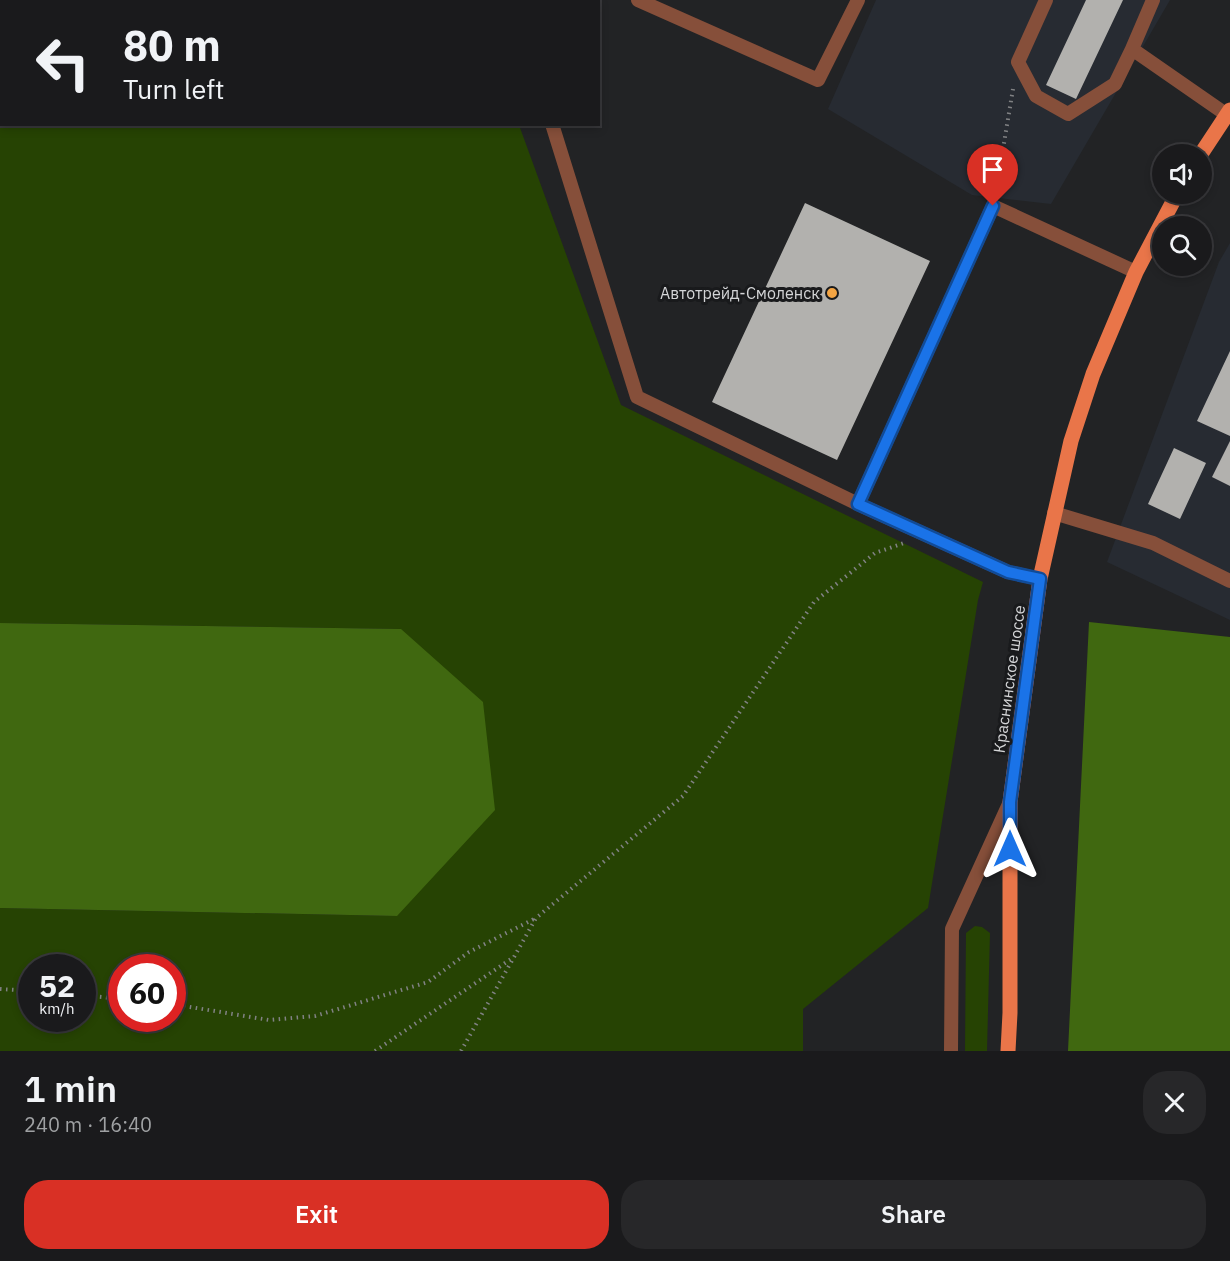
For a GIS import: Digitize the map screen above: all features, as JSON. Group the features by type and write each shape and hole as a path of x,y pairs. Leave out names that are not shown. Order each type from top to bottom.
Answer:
{"main road":[{"path":"1209,144 1229,114"},
{"name":"Краснинское шоссе","path":"1008,1051 1010,802 1040,579 1071,441 1086,397 1136,272 1172,204"}],"lane":[{"path":"638,0 818,80 858,0"},
{"path":"1046,0 1018,62 1036,96 1068,114 1116,84 1153,0"},
{"path":"1132,49 1229,114"},
{"path":"553,126 637,397 858,504 1008,572 1040,579"},
{"path":"858,504 993,206 1136,272"},
{"path":"1054,513 1153,543 1230,581"},
{"path":"951,1051 952,929 1010,802"}],"path":[{"path":"993,206 1018,62"},
{"path":"186,1006 269,1020 315,1016 428,982 469,952 536,918 683,796 814,602 875,553 927,535"},
{"path":"461,1051 536,918"},
{"path":"375,1051 516,956"},
{"path":"0,989 18,990"}],"shaded area":[{"path":"876,0 1170,0 1051,204 972,195 828,109"},
{"path":"1230,243 1230,620 1107,562 1219,262"}],"green space":[{"path":"0,126 519,126 621,405 983,582 978,600 928,908 803,1009 803,1051 0,1051 0,908 397,916 401,629 0,623"},
{"path":"1089,622 1230,637 1230,1051 1068,1051"},
{"path":"0,623 401,629 483,702 495,810 397,916 0,908"},
{"path":"975,926 982,927 990,933 987,1051 965,1051 966,933"}],"building":[{"path":"1086,0 1123,0 1076,99 1046,85"},
{"path":"805,203 930,261 837,460 712,402"},
{"path":"1230,351 1230,436 1197,421"},
{"path":"1230,441 1230,486 1212,477"},
{"path":"1174,448 1206,463 1180,519 1148,504"}],"place":[{"name":"Автотрейд-Смоленск","path":"832,293"}],"route":[{"path":"993,206 858,504 1008,572 1040,579 1010,802 1010,849"}]}
